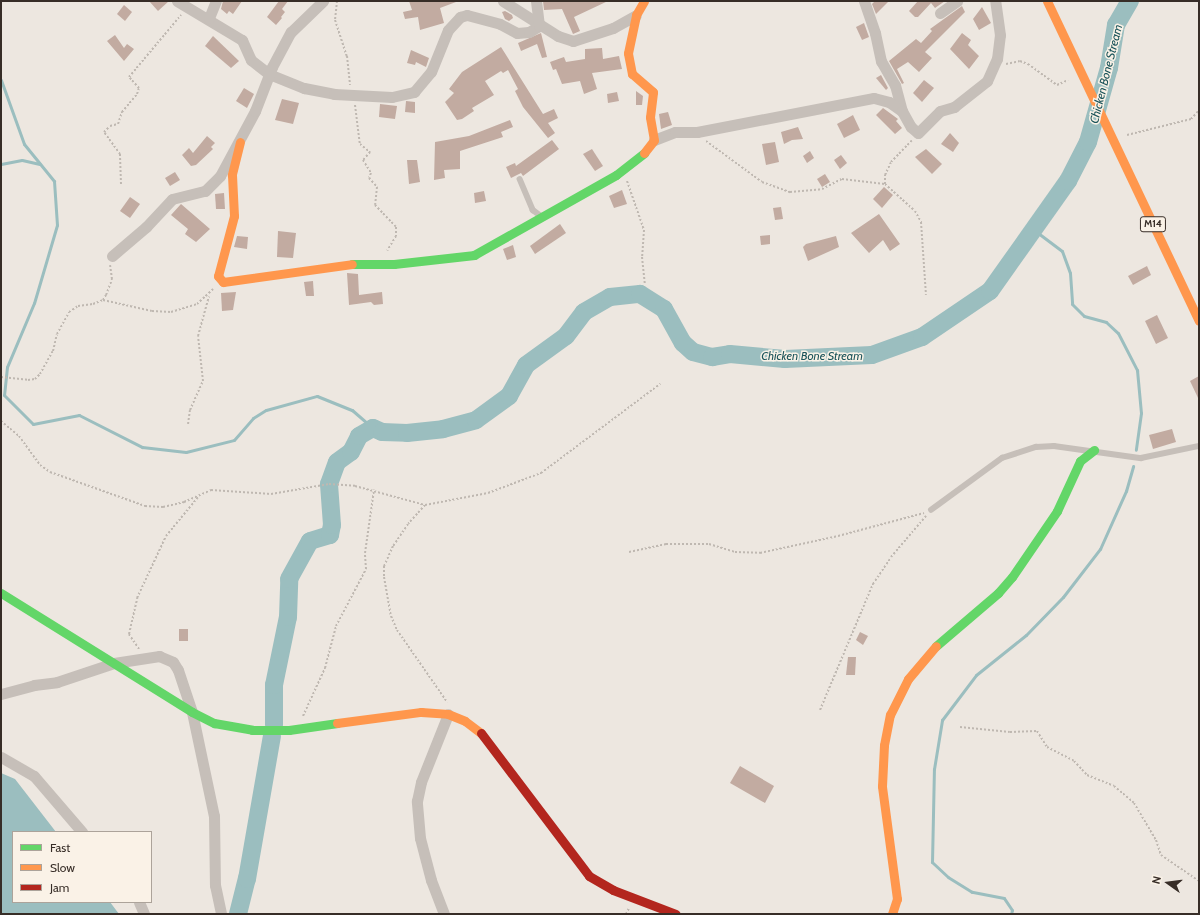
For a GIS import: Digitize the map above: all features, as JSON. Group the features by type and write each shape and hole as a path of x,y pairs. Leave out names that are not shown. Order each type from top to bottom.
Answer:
{"main road":[{"path":"240,142 232,175 234,216 222,248 220,280 237,281 329,265 394,264 467,257 546,216 624,168 649,149 654,140 650,117 653,92 637,80 629,66 629,47 636,15 644,1"},
{"name":"M14","path":"1047,1 1199,322"},
{"path":"892,914 897,899 886,826 882,786 884,745 890,715 908,679 932,650 998,593 1012,577 1057,511 1080,461 1094,450"},
{"path":"1,593 30,613 192,712 214,723 252,730 298,728 403,713 453,716 479,732 494,748 589,876 613,890 676,914"}],"street":[{"path":"209,18 216,1"},
{"path":"112,256 141,232 172,199 205,191 212,185 240,142 263,95 269,74 291,32 323,1"},
{"path":"503,1 539,26 573,41 613,28 636,15"},
{"path":"536,1 539,26"},
{"path":"864,1 876,33 881,61 895,85 902,111 911,127 918,133 940,111 954,107 976,92 987,81 995,65 1000,35 995,1"},
{"path":"940,13 957,1"},
{"path":"181,4 209,18 242,40 251,60 269,74 285,82 323,93 392,97 414,92 431,72 448,30 460,16 467,15 500,24 517,33 529,32 539,26"},
{"path":"654,140 674,132 697,132 874,98 890,102 902,111"},
{"path":"1,694 34,685 57,682 114,663 152,657 165,657 173,662 178,670 192,712 214,816 215,885 221,914"},
{"path":"444,914 430,880 420,838 417,801 421,782 453,716"},
{"path":"1,757 34,776 81,831"},
{"path":"139,903 144,914"}],"lane":[{"path":"520,179 533,210 541,216 546,216"},
{"path":"931,510 1002,458 1018,451 1054,446 1094,450 1141,458 1199,446"}],"path":[{"path":"337,1 335,20 347,56 360,144 370,152 363,160 371,173 369,178 377,187 375,205 396,227 396,236 386,252 386,263"},
{"path":"122,184 120,154 104,132 110,126 118,124 122,112 137,94 139,88 129,77 175,25 181,4"},
{"path":"995,65 1020,61 1028,64 1056,86 1081,72"},
{"path":"1113,140 1134,132 1191,119 1199,110"},
{"path":"697,132 762,182 790,192 822,189 842,179 886,184 915,211 921,222 926,295"},
{"path":"886,184 885,175 891,162 918,133"},
{"path":"624,168 644,230 642,258 644,285"},
{"path":"103,300 112,279 110,261 112,256"},
{"path":"188,424 190,410 202,381 198,336 209,296 220,280"},
{"path":"1,377 35,379 53,351 58,334 69,312 78,306 93,304 103,300 152,311 171,312 197,304 209,296"},
{"path":"1,422 28,446 40,465 62,479 145,506 170,505 211,490 271,494 329,484 374,490 408,502 425,505 488,493 541,473 660,384"},
{"path":"298,728 325,668 336,626 366,569 365,553 374,490"},
{"path":"152,657 134,644 129,634 130,621 149,570 166,536 201,494"},
{"path":"425,505 408,524 393,546 384,566 384,577 391,616 397,630 453,716"},
{"path":"629,552 674,544 709,544 735,552 760,553 838,536 931,510"},
{"path":"820,710 873,584 891,557 931,510"},
{"path":"960,727 1010,732 1037,731 1047,747 1074,761 1087,775 1114,786 1134,803 1156,840 1161,854 1199,881"}],"water":[{"path":"1,773 15,779 55,831 12,831 12,903 111,903 119,914 1,914"}],"building":[{"path":"149,1 169,1 158,11"},
{"path":"223,1 242,1 233,14 229,11 227,14 221,9"},
{"path":"279,1 288,1 282,9 285,12 281,17 282,18 276,25 267,17"},
{"path":"409,1 456,2 440,8 444,23 420,30 418,17 405,19 403,12 412,10"},
{"path":"543,1 608,1 574,17 580,31 573,34 562,9 544,10"},
{"path":"875,1 889,1 876,14 872,4"},
{"path":"918,1 945,1 935,8 931,3 918,17 915,17 909,11"},
{"path":"124,5 132,12 125,21 117,14"},
{"path":"962,6 965,12 925,52 932,58 919,72 908,62 897,69 904,83 902,84 889,61 916,39 921,43 932,31 930,29"},
{"path":"982,7 991,23 979,30 973,19"},
{"path":"505,11 512,15 513,18 509,21 505,19 502,12"},
{"path":"864,23 869,37 862,40 856,27"},
{"path":"541,33 547,57 542,58 537,44 521,51 518,43"},
{"path":"962,33 971,40 968,45 979,56 969,69 950,49"},
{"path":"115,35 124,48 127,44 134,49 124,61 107,41"},
{"path":"213,36 239,61 231,68 205,46"},
{"path":"501,47 543,114 554,109 558,118 548,123 555,133 548,138 523,107 515,91 518,89 508,70 503,73 501,71 485,81 494,95 472,108 474,111 462,119 457,120 445,102 454,93 449,89 462,72"},
{"path":"602,48 603,59 619,56 622,69 592,73 597,89 584,94 580,81 562,84 556,69 553,70 550,62 564,57 566,62 585,59 585,49"},
{"path":"411,50 429,58 426,67 416,62 415,65 407,63"},
{"path":"881,75 888,88 886,90 876,78"},
{"path":"924,80 934,88 922,102 913,93"},
{"path":"244,88 254,94 247,108 236,101"},
{"path":"636,91 643,96 642,105 636,105"},
{"path":"617,92 619,101 608,103 607,94"},
{"path":"282,99 299,103 293,124 275,120"},
{"path":"406,101 415,102 415,113 405,112"},
{"path":"380,104 397,106 395,119 379,117"},
{"path":"883,108 898,119 896,121 902,128 895,134 876,115"},
{"path":"668,112 672,125 661,129 659,114"},
{"path":"853,115 860,130 844,138 837,124"},
{"path":"510,120 513,127 501,132 503,137 460,151 460,169 444,170 445,178 434,180 435,142 469,136"},
{"path":"798,127 803,139 792,140 784,144 781,132"},
{"path":"950,133 959,143 953,152 941,144"},
{"path":"207,136 215,143 211,147 213,149 196,165 191,166 182,155 189,148 193,153"},
{"path":"552,140 559,149 523,176 521,173 511,178 506,167 515,163 516,166"},
{"path":"775,142 779,162 766,165 762,144"},
{"path":"592,149 603,166 595,171 583,154"},
{"path":"926,149 942,164 932,174 915,157"},
{"path":"810,151 814,158 807,163 803,156"},
{"path":"841,155 847,163 840,169 834,160"},
{"path":"407,160 417,160 420,182 409,184"},
{"path":"175,172 180,180 170,186 165,178"},
{"path":"825,174 830,182 822,187 817,179"},
{"path":"884,187 893,195 882,208 873,199"},
{"path":"622,190 627,204 614,208 609,196"},
{"path":"484,191 486,201 475,203 474,193"},
{"path":"224,193 225,209 216,209 215,194"},
{"path":"130,197 140,204 130,218 120,211"},
{"path":"181,204 210,229 196,242 185,234 188,229 171,215"},
{"path":"781,207 783,219 775,220 773,208"},
{"path":"879,214 900,244 890,251 883,240 869,253 851,233"},
{"path":"560,224 566,233 535,254 530,246"},
{"path":"278,231 296,233 293,258 277,257"},
{"path":"770,235 770,244 761,245 760,236"},
{"path":"237,236 248,237 247,249 234,247"},
{"path":"836,236 839,247 808,261 803,247 806,244"},
{"path":"513,245 516,257 507,260 503,249"},
{"path":"1147,266 1151,275 1133,285 1128,276"},
{"path":"347,273 358,274 359,295 382,292 383,304 374,305 371,302 349,305"},
{"path":"313,281 314,296 306,296 304,282"},
{"path":"236,292 233,310 222,311 221,293"},
{"path":"1157,315 1168,338 1156,344 1145,321"},
{"path":"1199,376 1199,400 1190,381"},
{"path":"1172,429 1176,442 1153,449 1149,435"},
{"path":"179,629 188,629 188,641 179,641"},
{"path":"860,632 868,636 863,645 856,640"},
{"path":"848,657 856,657 855,675 846,675"},
{"path":"740,766 774,786 765,803 730,783"}],"waterway":[{"name":"Chicken Bone Stream","path":"274,725 274,685 288,617 289,579 310,541 330,535 332,525 329,484 337,462 351,452 359,436 373,428 382,432 407,433 443,429 476,420 509,396 526,365 566,336 584,312 610,297 640,294 664,309 683,343 693,352 712,357 730,354 785,359 872,355 922,337 990,291 1068,181 1088,142 1109,68 1116,25 1130,1"},
{"path":"1,80 24,144 54,181 57,225 34,303 7,367 4,395 33,424 79,415 142,447 186,452 234,440 253,418 266,410 317,396 352,410 373,428"},
{"path":"1,164 22,160 40,164"},
{"path":"1034,230 1062,251 1070,273 1072,304 1084,316 1106,322 1118,333 1137,370 1141,413 1136,450"},
{"path":"1011,914 1012,910 1004,898 972,892 948,877 932,862 934,769 942,720 976,675 1026,635 1063,597 1100,549 1126,491 1133,466"},
{"path":"238,914 247,879 272,736"}],"traffic: fast":[{"path":"352,264 394,264 474,255 616,175 644,153"},
{"path":"936,646 998,593 1012,577 1057,511 1080,461 1094,450"},
{"path":"1,593 192,712 214,723 252,730 289,730 337,723"}],"traffic: slow":[{"path":"644,1 636,15 628,53 632,74 653,92 650,117 654,140 644,153"},
{"path":"1047,1 1199,321"},
{"path":"240,142 232,175 234,216 218,276 223,282 352,264"},
{"path":"892,914 897,899 882,786 884,745 890,715 908,679 936,646"},
{"path":"337,723 421,712 448,714 465,721 481,733"}],"traffic: jam":[{"path":"481,733 589,876 613,890 676,914"}]}
